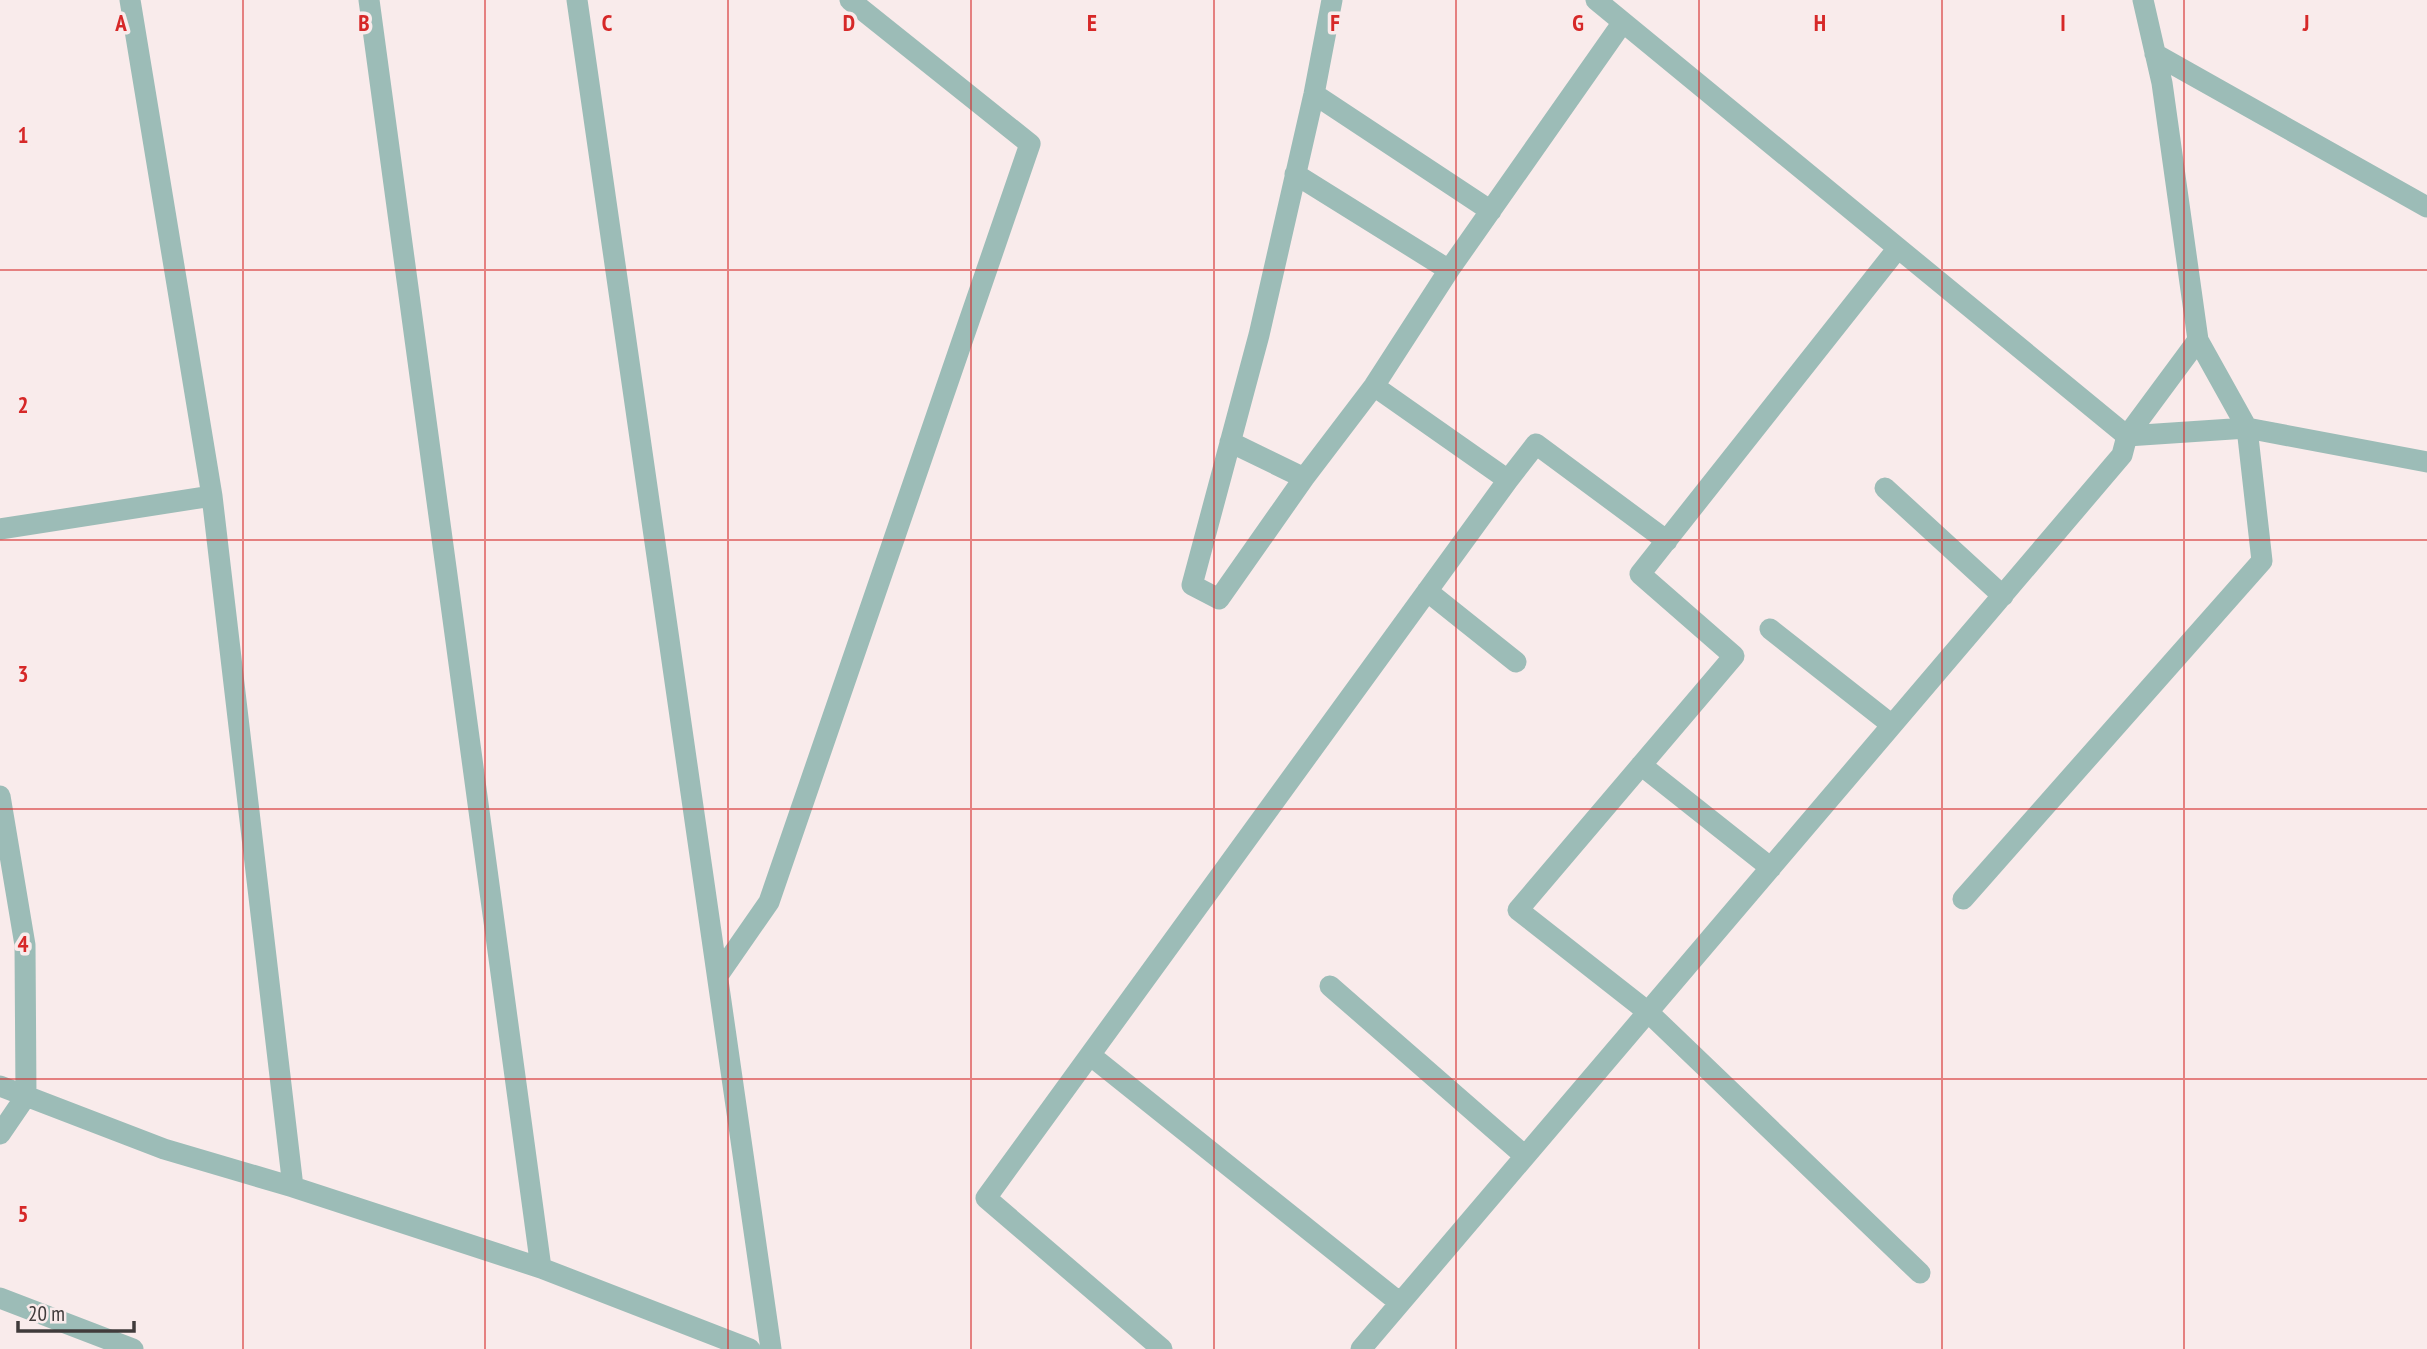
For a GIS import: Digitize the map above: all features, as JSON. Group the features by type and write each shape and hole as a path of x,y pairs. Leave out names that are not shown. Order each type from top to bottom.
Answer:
{"street":[{"path":"130,0 212,496 293,1187"},
{"path":"369,0 541,1268"},
{"path":"578,0 771,1349"},
{"path":"719,974 769,902 1030,144 850,0"},
{"path":"1332,0 1314,94 1259,335 1192,585 1219,599 1304,478 1374,386 1449,270 1623,22"},
{"path":"1596,0 2127,436 2247,428 2427,462"},
{"path":"1963,899 2262,561 2247,428 2198,341 2162,83 2143,0"},
{"path":"2155,54 2427,207"},
{"path":"1314,94 1491,211"},
{"path":"1295,174 1449,270"},
{"path":"1898,248 1640,574 1734,656 1518,910 1648,1012 1920,1273"},
{"path":"1361,1349 2122,455 2127,436 2198,341"},
{"path":"1374,386 1508,480"},
{"path":"1230,442 1304,478"},
{"path":"1162,1349 986,1198 1536,444 1667,541"},
{"path":"1885,488 2003,596"},
{"path":"0,529 212,496"},
{"path":"1427,591 1516,662"},
{"path":"1770,629 1892,725"},
{"path":"1642,765 1771,868"},
{"path":"0,796 25,945 26,1096 0,1134"},
{"path":"1329,986 1525,1156"},
{"path":"1090,1055 1400,1303"},
{"path":"0,1086 164,1149 293,1187 541,1268 750,1349"},
{"path":"0,1298 133,1349"}]}
